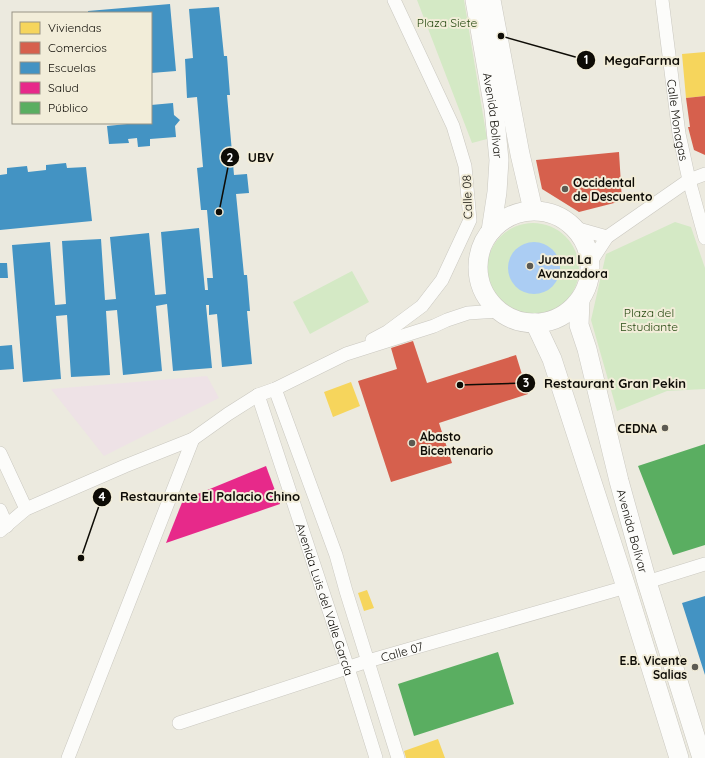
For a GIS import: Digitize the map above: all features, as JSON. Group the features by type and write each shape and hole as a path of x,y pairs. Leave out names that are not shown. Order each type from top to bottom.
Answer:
{"street":[{"name":"Calle 08","path":"346,354 387,332 422,306 442,280 470,220 466,166 453,126 394,0"},
{"name":"Avenida Bolívar","path":"474,0 494,109 499,154 497,192 491,231"},
{"name":"Avenida Bolívar","path":"491,0 520,154 533,210"},
{"name":"Calle Monagas","path":"662,0 678,134 705,238"},
{"path":"590,263 607,237 689,180 705,174"},
{"path":"575,228 586,244 590,263 590,276 586,289 580,300 568,312 552,320 535,323 516,320 500,311 488,298 480,281 478,264 482,246 491,231 503,220 517,213 533,210 556,215 575,228 607,237"},
{"name":"Avenida Bolívar","path":"580,300 579,325 587,349 619,481 647,582 702,758"},
{"path":"3,528 26,509 125,466 193,439 258,395 346,354 434,326 446,320 468,313 500,311"},
{"name":"Avenida Bolívar","path":"535,323 552,359 679,758"},
{"name":"Avenida Luis del Valle García","path":"275,388 336,555 398,758"},
{"name":"Avenida Luis del Valle García","path":"258,395 376,758"},
{"path":"68,758 193,439"},
{"path":"0,453 26,509"},
{"path":"0,510 3,528"},
{"path":"647,582 705,564"},
{"name":"Calle 07","path":"179,723 368,661 626,588"}],"shaded area":[{"path":"207,376 219,398 104,456 51,389"}],"green space":[{"name":"Plaza Siete","path":"417,0 464,0 487,139 472,143"},
{"name":"Plaza del Estudiante","path":"675,222 691,227 705,268 705,389 667,391 617,411 591,320 606,254"},
{"path":"533,223 551,226 566,236 576,251 579,269 576,287 566,302 551,312 533,315 515,312 500,302 490,287 487,269 490,251 500,236 515,226"},
{"path":"352,271 369,302 310,334 293,302"}],"water":[{"path":"534,242 548,246 556,254 560,268 556,282 548,290 534,294 520,290 512,282 508,268 512,254 520,246"}],"building: Viviendas":[{"path":"705,52 705,96 686,98 682,54"},
{"path":"351,382 360,406 333,417 324,392"},
{"path":"367,590 374,608 364,611 358,593"},
{"path":"438,739 445,758 406,758 404,751"}],"building: Comercios":[{"path":"705,96 705,155 694,150 688,127 690,127 686,98"},
{"path":"619,152 622,201 579,212 542,189 536,160"},
{"path":"413,341 427,383 516,355 528,394 439,423 452,463 391,482 358,381 397,369 391,348"}],"building: Escuelas":[{"path":"170,4 176,71 152,73 152,12 88,11"},
{"path":"219,7 224,56 227,56 230,95 227,95 234,175 247,174 249,193 236,194 244,275 247,275 250,311 247,311 252,364 222,367 217,314 209,315 209,305 206,305 212,368 173,371 167,304 156,306 162,371 123,375 117,310 106,311 110,375 71,377 67,315 56,316 61,379 23,382 12,245 50,242 55,305 66,304 62,241 101,239 105,300 116,299 110,237 149,233 155,295 166,294 161,232 199,228 205,290 208,290 207,278 213,278 207,210 201,210 197,168 203,167 197,97 187,98 185,59 193,58 189,9"},
{"path":"173,103 174,115 180,120 175,126 176,137 150,139 150,146 138,147 137,138 128,139 129,143 109,144 107,126 152,124 152,105"},
{"path":"66,163 67,168 86,167 92,221 0,230 0,175 7,174 7,168 27,166 28,172 46,170 46,165"},
{"path":"0,263 7,263 8,278 0,278"},
{"path":"12,345 14,369 0,370 0,346"},
{"path":"705,596 705,675 682,603"}],"building: Salud":[{"path":"266,466 280,504 166,543 183,500"}],"building: Público":[{"path":"705,444 705,545 673,555 638,466"},
{"path":"498,652 514,704 414,736 398,684"}],"place":[{"name":"MegaFarma","path":"501,36"},
{"name":"Occidental de Descuento","path":"565,189"},
{"name":"UBV","path":"219,212"},
{"name":"Juana La Avanzadora","path":"530,266"},
{"name":"Restaurant Gran Pekin","path":"460,385"},
{"name":"CEDNA","path":"665,428"},
{"name":"Abasto Bicentenario","path":"412,443"},
{"name":"Restaurante El Palacio Chino","path":"81,558"},
{"name":"E.B. Vicente Salias","path":"695,667"}]}
